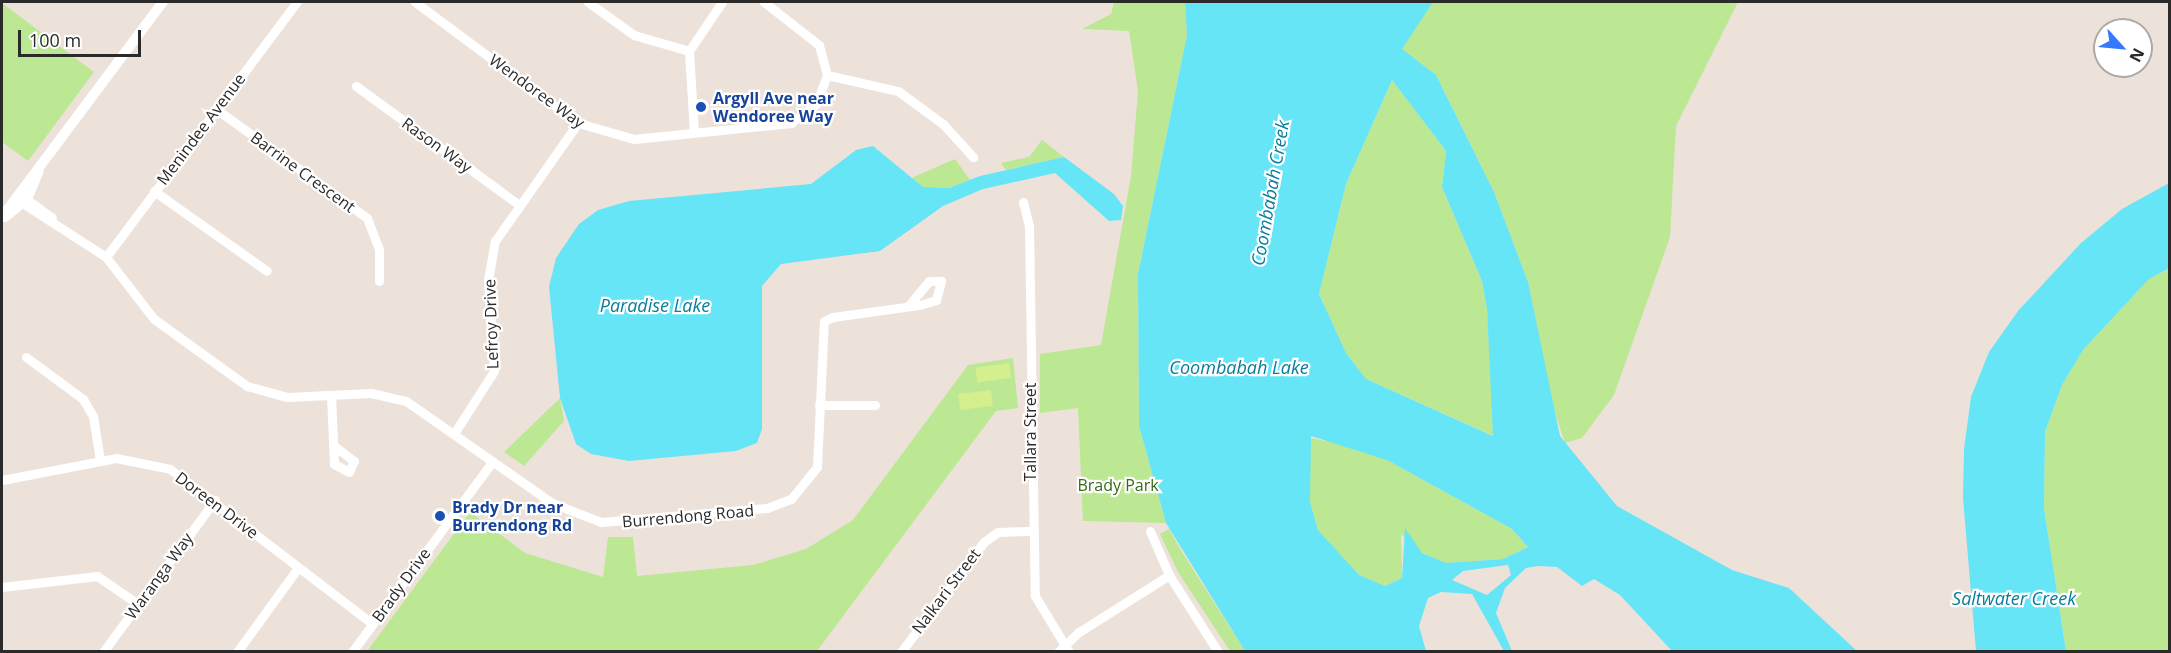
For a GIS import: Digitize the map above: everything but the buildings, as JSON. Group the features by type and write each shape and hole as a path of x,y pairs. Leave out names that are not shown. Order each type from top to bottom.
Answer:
{"street":[{"path":"2,219 24,197 42,165 163,2"},
{"name":"Menindee Avenue","path":"106,257 297,2"},
{"name":"Wendoree Way","path":"415,2 578,123 624,139 791,123 816,104 827,75"},
{"path":"588,2 634,35 688,51"},
{"path":"694,133 688,51 722,2"},
{"path":"764,2 819,45 827,75 898,91 943,124 973,157"},
{"name":"Rason Way","path":"356,86 518,204"},
{"name":"Barrine Crescent","path":"216,109 367,218 379,250 379,282"},
{"name":"Lefroy Drive","path":"455,432 493,378 489,269 495,241 518,204 578,123"},
{"path":"154,192 267,271"},
{"name":"Burrendong Road","path":"24,197 106,257 154,319 239,381 278,396 394,397 455,432 552,503 601,522 767,508 801,491 817,467 824,321 908,306"},
{"name":"Tallara Street","path":"1023,202 1029,226 1031,531 1038,607 1064,649"},
{"path":"26,357 83,399 93,416 100,460"},
{"path":"331,395 334,446"},
{"path":"819,405 875,405"},
{"name":"Doreen Drive","path":"2,480 100,460 146,462 170,469 216,500 297,569 373,624"},
{"name":"Brady Drive","path":"352,651 493,461"},
{"name":"Waranga Way","path":"104,651 216,500"},
{"name":"Nalkari Street","path":"901,651 984,542 998,532 1031,531"},
{"path":"1150,531 1169,575 1218,651"},
{"path":"237,651 297,569"},
{"path":"1064,649 1169,575"},
{"path":"2,587 97,576 138,604"}],"green space":[{"name":"Brady Park","path":"1114,2 1185,2 1187,35 1138,274 1139,426 1166,523 1083,521 1078,408 1040,413 1040,354 1101,345 1131,176 1138,91 1129,31 1082,29 1111,14"},
{"path":"1433,2 1738,2 1676,126 1670,237 1614,395 1582,438 1565,443 1548,391 1528,282 1494,192 1436,75 1401,49"},
{"path":"2,3 94,72 28,161 2,142"},
{"path":"1392,80 1446,151 1442,187 1482,281 1487,309 1494,436 1366,379 1346,353 1319,294 1346,184"},
{"path":"1042,140 1064,157 1006,170 1001,163 1029,157"},
{"path":"955,159 970,180 949,188 923,187 909,179"},
{"path":"2169,268 2169,651 2066,651 2044,508 2045,432 2062,385 2083,350 2149,279"},
{"path":"1013,358 1018,408 996,411 817,651 368,650 470,512 525,553 603,577 608,537 633,537 637,576 753,565 806,549 853,520 968,365"},
{"path":"1009,363 1011,378 977,383 975,368"},
{"path":"991,390 993,406 960,410 958,394"},
{"path":"560,398 564,421 524,466 504,452"},
{"path":"1310,438 1357,447 1387,460 1512,529 1528,547 1503,559 1446,563 1422,553 1401,534 1402,578 1385,586 1358,575 1318,530 1310,503"},
{"path":"1169,529 1245,651 1230,651 1178,572 1160,534"}],"water":[{"name":"Coombabah Lake","path":"1185,2 1433,2 1402,49 1436,75 1494,192 1528,282 1560,436 1617,506 1732,570 1789,588 1857,651 1672,651 1620,595 1594,579 1582,586 1557,567 1538,566 1526,568 1505,588 1496,613 1512,651 1504,651 1472,594 1441,592 1428,598 1419,626 1426,651 1245,651 1166,523 1139,426 1138,274 1187,35","holes":["1392,80 1446,151 1442,187 1482,281 1487,309 1493,436 1366,379 1346,353 1319,294 1346,184","1311,436 1387,460 1512,529 1528,547 1503,559 1446,563 1422,553 1405,528 1402,578 1385,586 1359,575 1318,530 1310,502","1508,565 1511,575 1487,595 1452,580 1463,571"]},
{"name":"Paradise Lake","path":"873,146 923,187 949,188 980,176 1064,157 1114,194 1123,206 1121,220 1109,221 1055,173 983,189 943,206 880,251 781,264 762,286 762,429 757,443 736,451 629,461 591,454 576,444 560,398 549,287 556,258 579,224 598,210 629,201 811,184 856,150"},
{"name":"Saltwater Creek","path":"2169,183 2169,268 2149,279 2083,350 2062,385 2045,432 2044,508 2066,651 1976,651 1963,498 1964,449 1971,397 1989,352 2018,311 2081,243 2122,209"}],"place":[{"name":"Argyll Ave near Wendoree Way","path":"701,107"},
{"name":"Brady Dr near Burrendong Rd","path":"440,516"}],"water label":[{"name":"Coombabah Creek","path":"1270,193"}]}
